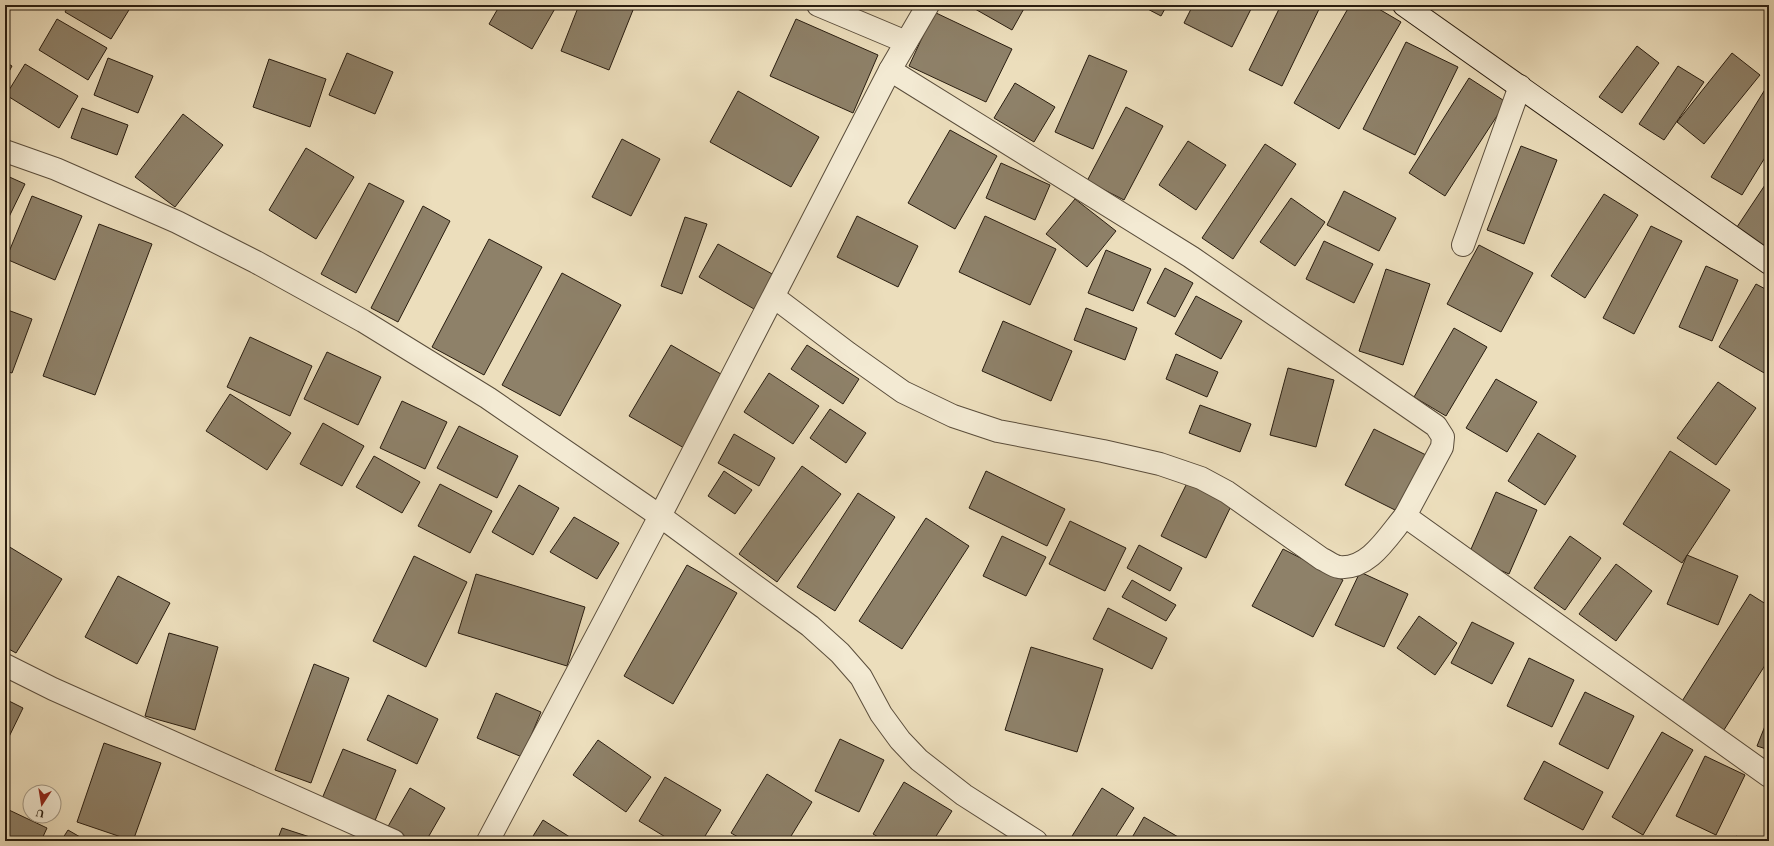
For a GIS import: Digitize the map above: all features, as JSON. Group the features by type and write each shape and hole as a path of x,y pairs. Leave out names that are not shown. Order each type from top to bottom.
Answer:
{"street":[{"path":"818,5 906,42"},
{"path":"488,841 660,516 890,70 928,5"},
{"path":"1404,5 1769,263"},
{"path":"774,297 848,353 903,392 952,416 998,430 1160,464 1201,478 1227,492 1322,559 1337,566 1350,567 1363,562 1377,550 1405,516 1442,447 1443,437 1436,426 1191,258 890,70"},
{"path":"1463,245 1520,86"},
{"path":"5,151 56,169 177,222 256,262 363,321 488,398 660,516 810,626 840,653 861,677 881,714 900,740 920,760 964,795 1036,841"},
{"path":"1405,516 1769,776"},
{"path":"5,665 53,689 394,841"}],"building":[{"path":"69,5 132,5 111,39 65,12"},
{"path":"500,5 557,5 532,49 489,24"},
{"path":"579,5 635,5 609,70 561,51"},
{"path":"968,5 1026,5 1012,30"},
{"path":"1140,5 1167,5 1161,16"},
{"path":"1193,5 1253,5 1232,47 1184,23"},
{"path":"1281,5 1321,5 1282,86 1249,70"},
{"path":"1350,5 1372,5 1401,22 1339,129 1294,103"},
{"path":"934,12 1012,49 986,102 909,66"},
{"path":"57,19 107,48 88,80 39,50"},
{"path":"796,19 878,55 853,113 770,76"},
{"path":"1406,42 1458,67 1415,155 1363,129"},
{"path":"1637,46 1659,63 1622,113 1599,97"},
{"path":"347,53 393,72 375,114 329,95"},
{"path":"1732,53 1760,75 1704,144 1677,122"},
{"path":"1089,55 1127,71 1093,149 1055,132"},
{"path":"108,58 153,76 138,113 94,95"},
{"path":"269,59 326,79 310,127 253,107"},
{"path":"5,62 12,66 5,79"},
{"path":"25,64 78,96 59,128 6,95"},
{"path":"1678,66 1704,82 1664,140 1639,124"},
{"path":"1469,78 1506,102 1445,196 1409,173"},
{"path":"1015,83 1055,107 1034,142 994,118"},
{"path":"1769,83 1769,151 1742,195 1711,177"},
{"path":"738,91 819,137 791,187 710,142"},
{"path":"1126,107 1163,126 1124,200 1087,181"},
{"path":"82,108 128,125 117,155 71,138"},
{"path":"183,114 223,145 175,207 135,177"},
{"path":"950,130 997,156 955,229 908,203"},
{"path":"622,139 660,159 631,216 592,197"},
{"path":"1188,141 1226,165 1196,210 1159,185"},
{"path":"1265,144 1296,164 1233,259 1202,238"},
{"path":"1521,146 1557,160 1524,244 1487,230"},
{"path":"306,148 354,177 316,239 269,210"},
{"path":"1001,163 1050,185 1035,220 986,198"},
{"path":"5,175 25,184 7,221 5,220"},
{"path":"1769,179 1769,237 1762,248 1735,230"},
{"path":"369,183 404,201 356,293 321,274"},
{"path":"1344,191 1396,218 1379,251 1327,225"},
{"path":"1604,194 1638,215 1585,298 1551,276"},
{"path":"32,196 82,216 55,280 6,259"},
{"path":"1291,198 1325,222 1295,266 1260,242"},
{"path":"1075,199 1116,231 1087,267 1046,234"},
{"path":"423,206 450,221 398,322 371,308"},
{"path":"857,216 918,246 898,287 837,257"},
{"path":"985,216 1056,249 1030,305 959,272"},
{"path":"685,217 707,224 682,294 661,286"},
{"path":"99,224 152,244 95,395 43,376"},
{"path":"1651,226 1682,241 1634,334 1603,318"},
{"path":"489,239 542,267 484,375 432,347"},
{"path":"1324,241 1373,264 1354,303 1306,279"},
{"path":"718,244 774,275 754,309 699,277"},
{"path":"1479,245 1533,273 1501,332 1447,304"},
{"path":"1106,250 1151,269 1133,311 1088,293"},
{"path":"1706,266 1738,280 1712,341 1679,327"},
{"path":"1165,268 1193,283 1175,317 1147,303"},
{"path":"1386,269 1430,284 1403,365 1359,351"},
{"path":"562,273 621,305 560,416 502,385"},
{"path":"1756,284 1769,291 1769,369 1766,374 1719,347"},
{"path":"1196,296 1242,321 1221,359 1175,334"},
{"path":"1086,308 1137,328 1125,360 1074,340"},
{"path":"5,309 32,319 12,373 5,371"},
{"path":"1003,321 1072,351 1051,401 982,371"},
{"path":"1454,328 1487,347 1446,416 1414,397"},
{"path":"250,337 312,366 290,416 227,387"},
{"path":"671,345 726,377 684,448 629,416"},
{"path":"807,345 859,379 843,404 791,369"},
{"path":"327,352 381,377 358,425 304,399"},
{"path":"1176,354 1218,372 1207,397 1166,379"},
{"path":"1288,368 1334,380 1316,447 1270,435"},
{"path":"769,373 819,406 793,444 744,412"},
{"path":"1496,379 1537,402 1507,452 1466,428"},
{"path":"1718,382 1756,408 1716,465 1677,438"},
{"path":"230,394 291,433 267,470 206,431"},
{"path":"402,401 447,422 425,469 380,448"},
{"path":"1200,405 1251,424 1240,452 1189,433"},
{"path":"830,409 866,433 846,463 810,438"},
{"path":"323,423 364,446 342,486 300,464"},
{"path":"459,426 518,456 497,498 437,468"},
{"path":"1374,429 1426,455 1397,511 1345,485"},
{"path":"1538,433 1576,456 1545,505 1508,481"},
{"path":"734,434 775,458 759,486 718,463"},
{"path":"1670,451 1730,490 1682,563 1623,524"},
{"path":"374,456 420,482 402,513 356,487"},
{"path":"802,466 841,494 777,582 739,554"},
{"path":"724,471 752,490 735,514 708,496"},
{"path":"986,471 1065,509 1047,546 969,508"},
{"path":"1189,479 1234,500 1206,558 1161,536"},
{"path":"440,484 492,511 470,553 418,526"},
{"path":"519,485 559,508 533,555 492,532"},
{"path":"1496,492 1537,510 1509,574 1468,556"},
{"path":"858,493 895,517 835,611 797,587"},
{"path":"574,517 619,543 597,579 550,552"},
{"path":"926,518 969,546 902,649 859,621"},
{"path":"1070,521 1126,548 1105,591 1049,564"},
{"path":"1002,536 1046,557 1026,596 983,576"},
{"path":"1570,536 1601,558 1565,610 1534,588"},
{"path":"1139,545 1182,568 1170,591 1127,568"},
{"path":"8,546 62,579 16,653 5,647 5,551"},
{"path":"1283,549 1343,580 1313,637 1252,606"},
{"path":"1687,555 1738,576 1718,625 1667,604"},
{"path":"414,556 467,582 426,667 373,641"},
{"path":"1616,564 1652,591 1616,641 1579,614"},
{"path":"687,565 737,593 673,704 624,676"},
{"path":"1360,572 1408,594 1384,647 1335,625"},
{"path":"476,574 585,607 567,666 458,633"},
{"path":"118,576 170,603 137,664 85,637"},
{"path":"1132,580 1176,605 1166,621 1122,597"},
{"path":"1750,594 1769,606 1769,659 1722,733 1679,706"},
{"path":"1108,608 1167,638 1152,669 1093,639"},
{"path":"1419,616 1457,643 1435,675 1397,648"},
{"path":"1472,622 1514,643 1492,684 1451,663"},
{"path":"169,633 218,647 195,730 145,716"},
{"path":"1031,647 1103,669 1077,752 1005,730"},
{"path":"1529,658 1574,680 1552,727 1507,706"},
{"path":"314,664 349,678 311,783 275,770"},
{"path":"1585,692 1634,716 1608,769 1559,744"},
{"path":"496,693 541,712 522,757 477,738"},
{"path":"388,695 438,719 417,764 367,740"},
{"path":"5,699 23,708 5,745"},
{"path":"1769,716 1769,750 1757,746"},
{"path":"1662,732 1693,750 1643,835 1612,817"},
{"path":"840,739 884,760 859,812 815,791"},
{"path":"598,740 651,777 626,812 573,775"},
{"path":"104,743 161,763 133,841 77,822"},
{"path":"343,749 396,770 374,823 321,801"},
{"path":"1705,756 1745,775 1716,835 1676,816"},
{"path":"1544,761 1603,792 1583,830 1524,799"},
{"path":"767,774 812,802 788,841 745,841 731,833"},
{"path":"665,777 721,810 702,841 672,841 639,821"},
{"path":"904,782 952,811 933,841 885,841 873,834"},
{"path":"410,788 445,808 426,841 406,841 386,830"},
{"path":"1102,788 1134,808 1113,841 1069,841"},
{"path":"9,810 22,816 22,824 39,824 47,828 41,841 5,841 5,817"},
{"path":"1144,817 1185,841 1130,841"},
{"path":"543,820 576,841 530,841"},
{"path":"282,828 313,838 312,841 277,841"},
{"path":"68,830 87,841 61,841"},
{"path":"1736,836 1743,841 1732,841"}]}
